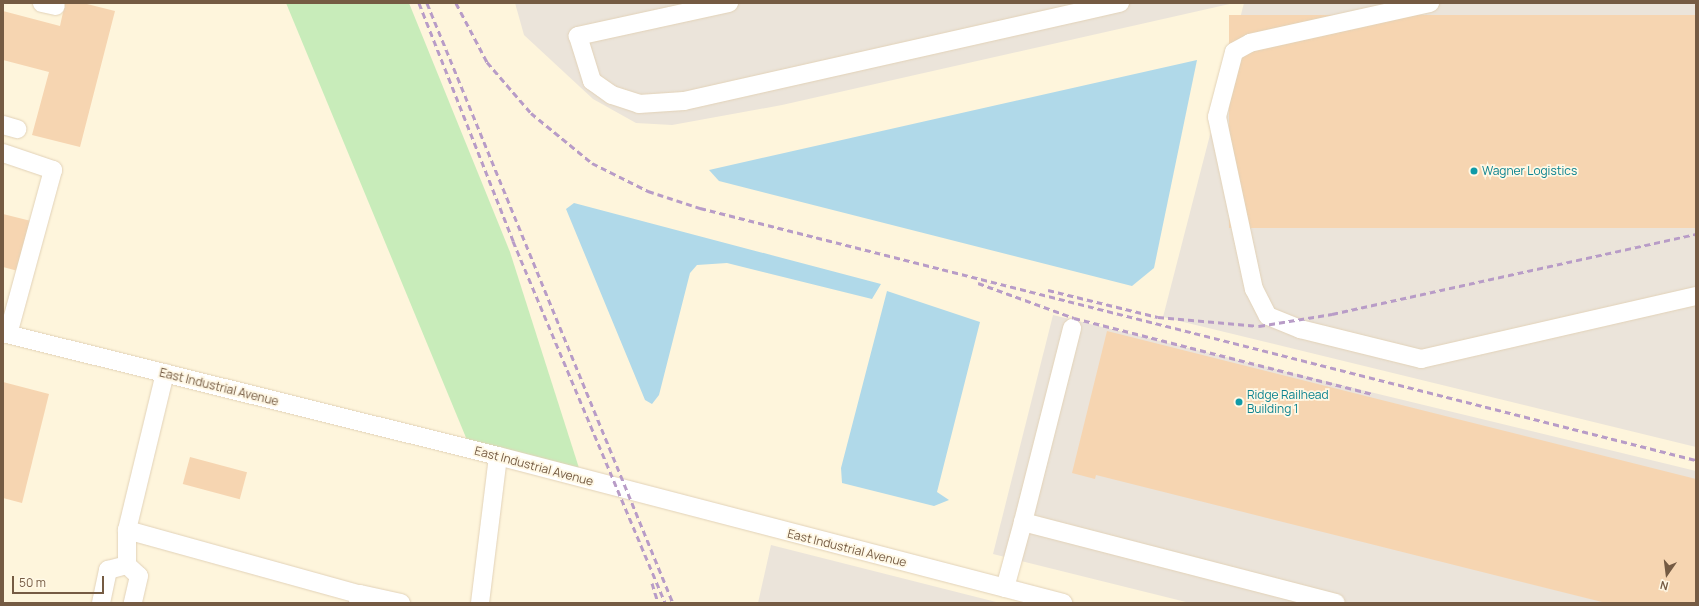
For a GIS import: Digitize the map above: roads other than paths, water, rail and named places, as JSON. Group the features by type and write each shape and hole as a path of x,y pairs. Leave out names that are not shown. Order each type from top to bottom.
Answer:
{"street":[{"path":"729,3 578,36 592,82 612,95 639,104 684,101 1115,3"},
{"path":"1430,3 1250,43 1234,52 1217,117 1254,289 1268,316 1300,329 1421,359 1696,296"},
{"path":"3,153 53,170 9,304 6,334"},
{"path":"1005,588 1072,328"},
{"name":"East Industrial Avenue","path":"6,334 498,456 1063,603"},
{"path":"134,603 139,576 127,565 127,530 165,373"},
{"path":"480,603 498,456"},
{"path":"1022,522 1336,603"},
{"path":"127,530 360,599 401,603"},
{"path":"101,603 108,570 127,565"}],"water":[{"path":"1197,60 1154,268 1132,286 719,181 709,170"},
{"path":"574,203 881,284 872,299 727,263 697,265 690,273 659,395 652,404 645,400 566,209"},
{"path":"887,291 980,322 937,492 949,500 934,506 842,483 841,468"}],"railway":[{"path":"419,3 513,241 665,603"},
{"path":"427,3 673,603"},
{"path":"456,3 487,62 531,113 592,163 648,191 700,208 1696,460"},
{"path":"1048,290 1158,317 1259,326 1332,314 1696,234"},
{"path":"978,283 1074,318 1373,394"},
{"path":"652,583 658,603"}],"place":[{"name":"Wagner Logistics","path":"1474,171"},
{"name":"Ridge Railhead Building 1","path":"1239,402"}]}
